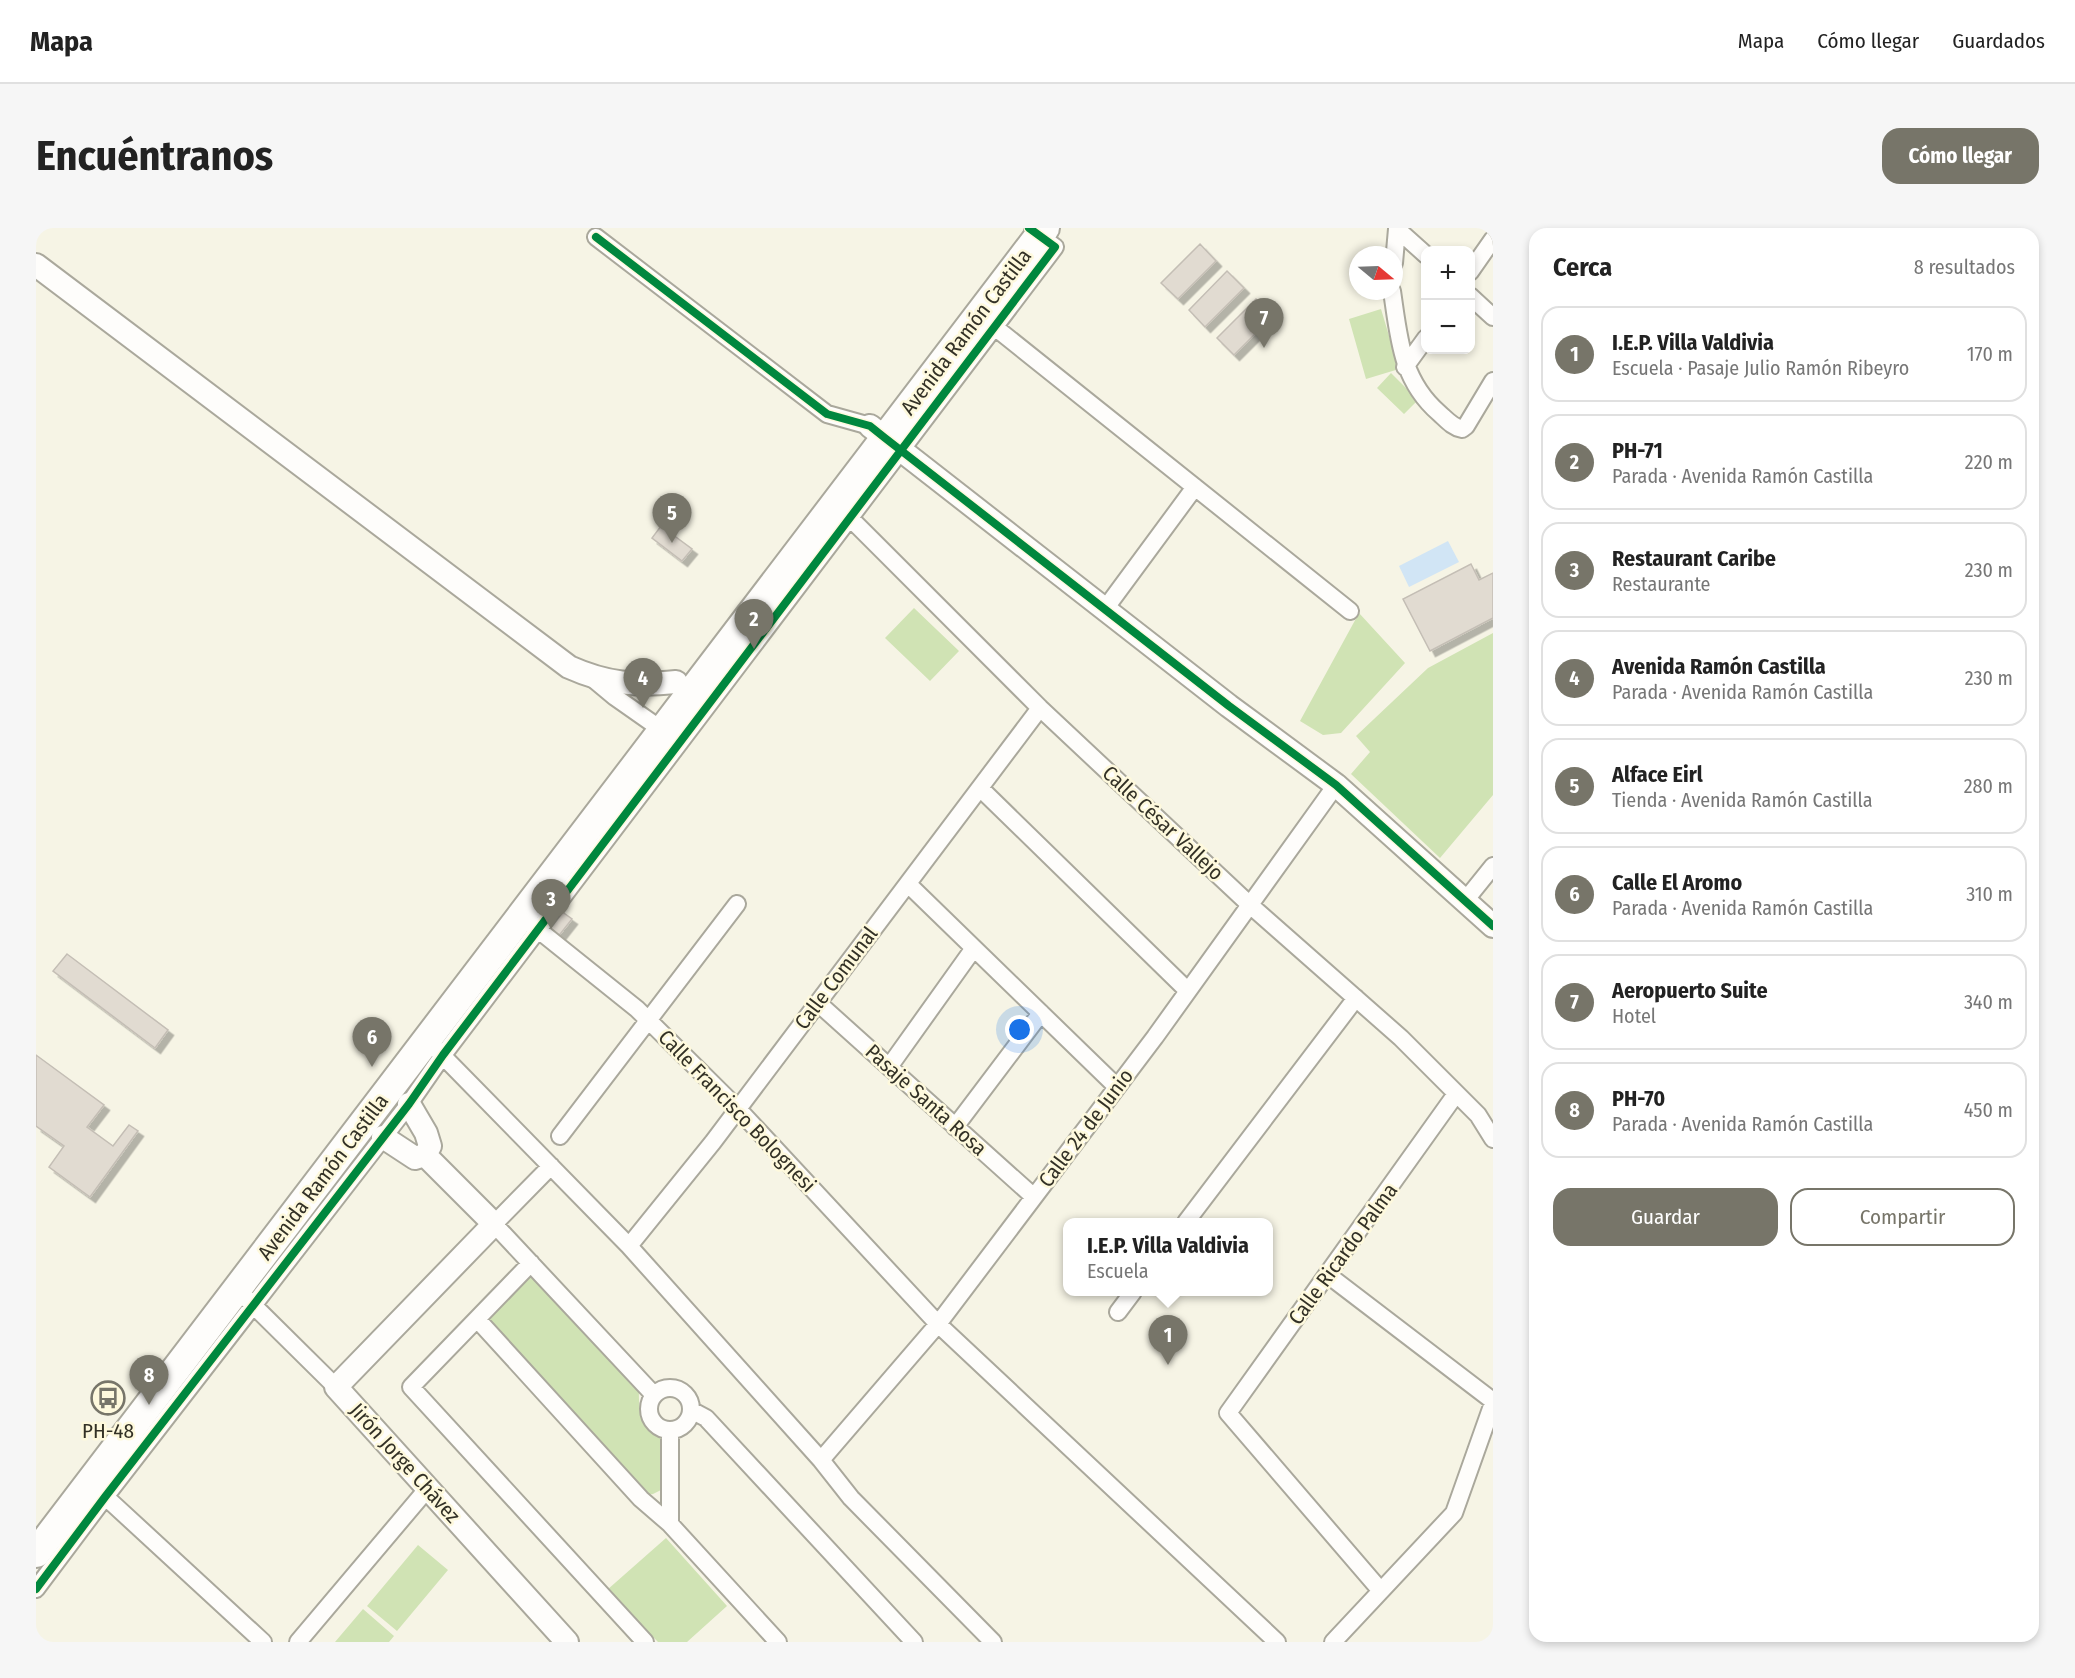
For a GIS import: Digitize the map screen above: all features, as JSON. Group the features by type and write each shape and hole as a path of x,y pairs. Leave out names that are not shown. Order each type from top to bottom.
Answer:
{"highway":[{"name":"Avenida Ramón Castilla","path":"36,1553 97,1490 373,1131 624,797 655,724 676,682 987,320 1034,230"},
{"name":"Avenida Ramón Castilla","path":"36,1527 655,724 738,648 842,510 885,438 1034,230"}],"street":[{"path":"1397,228 1421,251"},
{"path":"1395,246 1397,228"},
{"path":"596,237 827,414 885,438 1229,706 1336,785 1493,926"},
{"path":"1475,265 1493,238"},
{"path":"36,265 569,667 591,677 625,684 646,685 676,682"},
{"path":"1394,300 1405,367 1416,387 1432,407 1456,428 1462,429 1466,426 1493,381"},
{"path":"1475,300 1493,316"},
{"path":"987,320 1350,611"},
{"path":"1405,367 1421,344"},
{"path":"1105,609 1195,487"},
{"name":"Calle César Vallejo","path":"842,510 1040,708 1250,905 1401,1038 1491,1131"},
{"path":"624,797 738,648"},
{"path":"591,677 615,697 655,724"},
{"name":"Calle Comunal","path":"629,1246 738,1109 1040,708"},
{"name":"Calle 24 de Junio","path":"820,1460 938,1324 1188,991 1336,785"},
{"path":"980,788 1188,991"},
{"path":"1464,902 1493,866"},
{"path":"908,884 1117,1087"},
{"path":"561,1136 737,904"},
{"name":"Calle Francisco Bolognesi","path":"529,923 648,1020 738,1109 938,1324 1277,1642"},
{"path":"889,1067 974,948"},
{"path":"1189,1218 1356,998"},
{"name":"Pasaje Santa Rosa","path":"818,1003 1034,1197"},
{"path":"955,1127 1041,1013"},
{"path":"409,1104 426,1133 430,1146 425,1155 415,1158 373,1131 409,1104 434,1048 629,1246 820,1460 850,1498 993,1642"},
{"name":"Calle Ricardo Palma","path":"1381,1591 1228,1413 1456,1094"},
{"path":"425,1155 494,1224 654,1395"},
{"path":"336,1387 551,1166"},
{"path":"531,1263 411,1387 645,1642"},
{"path":"1328,1275 1493,1402 1454,1513 1333,1642"},
{"path":"1118,1312 1130,1296"},
{"name":"Jirón Jorge Chávez","path":"245,1297 336,1387 567,1642"},
{"path":"477,1319 641,1499 670,1524 778,1642"},
{"path":"665,1388 678,1389 688,1397 692,1410 682,1427 669,1431 657,1426 649,1414 650,1401 654,1395 665,1388"},
{"path":"692,1410 706,1418 914,1642"},
{"path":"669,1431 670,1524"},
{"path":"298,1642 428,1488"},
{"path":"36,1589 97,1490 263,1642"}],"green space":[{"path":"1381,309 1399,369 1366,379 1349,319"},
{"path":"1391,373 1418,400 1404,414 1377,388"},
{"path":"914,608 959,651 930,681 885,638"},
{"path":"1359,613 1405,663 1341,733 1323,735 1300,721"},
{"path":"1493,633 1493,795 1440,858 1351,774 1370,752 1356,736 1428,668"},
{"path":"530,1275 639,1391 643,1416 661,1435 661,1490 645,1495 487,1323 489,1314"},
{"path":"666,1538 727,1606 687,1642 658,1642 607,1590"},
{"path":"418,1545 448,1570 397,1631 367,1606"},
{"path":"363,1609 394,1636 389,1642 335,1642"}],"water":[{"path":"1448,541 1459,562 1409,587 1399,566"}],"building":[{"path":"1200,244 1216,261 1178,299 1161,283"},
{"path":"1227,271 1244,288 1205,327 1189,310"},
{"path":"1256,299 1273,316 1234,355 1217,338"},
{"path":"661,526 692,549 682,561 652,538"},
{"path":"1471,564 1479,580 1493,573 1493,618 1430,651 1403,599"},
{"path":"561,911 572,919 557,938 547,930"},
{"path":"67,954 168,1030 155,1048 53,971"},
{"path":"36,1055 104,1105 87,1127 113,1146 129,1125 138,1131 90,1197 49,1167 64,1146 36,1126"}],"cycle path":[{"path":"36,1589 409,1104 443,1055 1055,247 1029,228"},
{"path":"596,237 827,414 870,426 1229,706 1336,785 1493,926"}],"place":[{"name":"Aeropuerto Suite","path":"1264,348"},
{"name":"Alface Eirl","path":"672,543"},
{"name":"PH-71","path":"754,649"},
{"name":"Avenida Ramón Castilla","path":"643,708"},
{"name":"Restaurant Caribe","path":"551,929"},
{"name":"Calle El Aromo","path":"372,1067"},
{"name":"I.E.P. Villa Valdivia","path":"1168,1365"},
{"name":"PH-48","path":"108,1398"},
{"name":"PH-70","path":"149,1405"}]}
